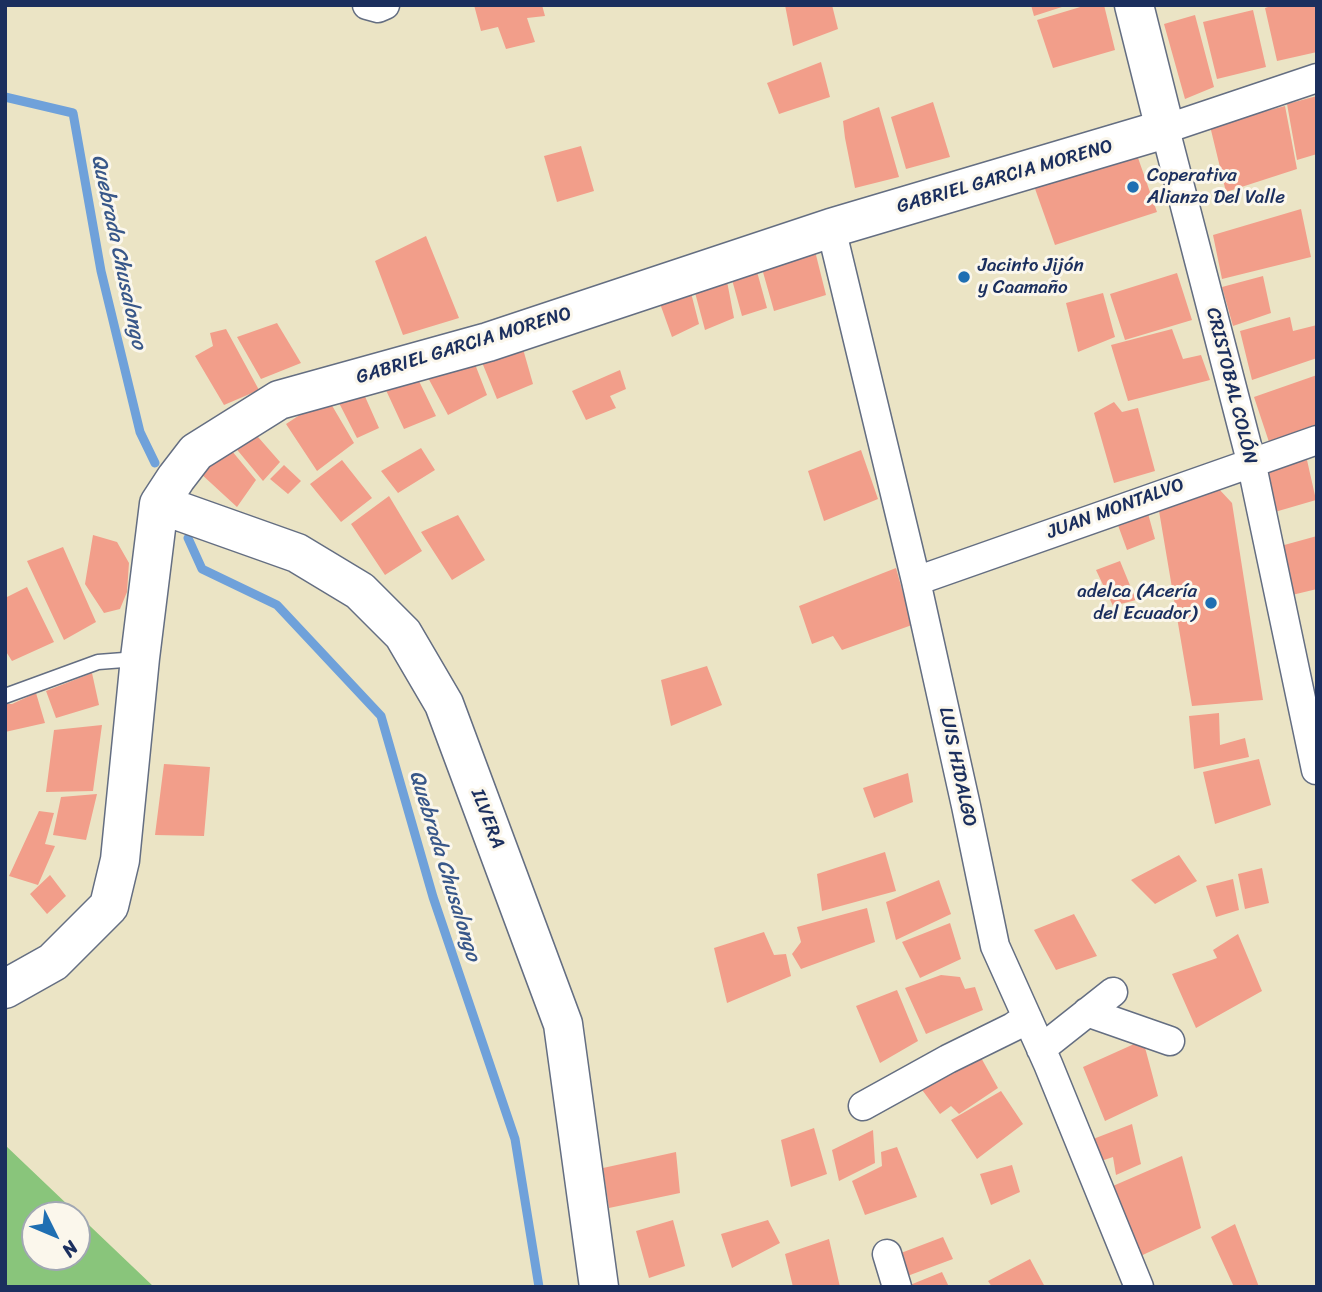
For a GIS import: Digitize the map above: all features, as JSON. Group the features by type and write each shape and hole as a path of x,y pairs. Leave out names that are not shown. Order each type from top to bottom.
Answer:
{"street":[{"path":"368,5 378,8 385,5"},
{"name":"CRISTOBAL COLÓN","path":"1134,5 1251,461 1316,770"},
{"name":"GABRIEL GARCIA MORENO","path":"5,989 53,962 109,906 120,860 159,504 196,452 279,400 488,342 831,228 1165,129 1317,78"},
{"name":"LUIS HIDALGO","path":"831,228 916,581 995,946 1041,1049 1139,1287"},
{"name":"JUAN MONTALVO","path":"916,581 1317,440"},
{"name":"ILVERA","path":"159,504 297,554 360,591 403,634 444,704 562,1024 599,1287"},
{"path":"1041,1049 1113,992"},
{"path":"1087,1012 1170,1041"},
{"path":"863,1106 1013,1027 1027,1017"},
{"path":"887,1254 897,1287"}],"lane":[{"path":"5,696 98,662 140,659"}],"green space":[{"path":"5,1145 64,1201 21,1201 21,1271 91,1271 91,1227 154,1287 5,1287"}],"building":[{"path":"474,5 542,5 545,16 527,18 535,42 506,49 498,27 481,31"},
{"path":"785,5 832,5 838,29 793,46"},
{"path":"1031,5 1065,5 1065,6 1034,16"},
{"path":"1087,5 1104,5 1115,50 1053,68 1037,20"},
{"path":"1274,5 1317,5 1317,52 1277,61 1265,8"},
{"path":"1253,10 1266,67 1217,79 1203,22"},
{"path":"1195,15 1214,87 1185,99 1164,24"},
{"path":"821,62 830,97 779,114 767,83"},
{"path":"1317,96 1317,154 1297,160 1287,104"},
{"path":"933,102 950,157 906,169 891,117"},
{"path":"1285,106 1297,169 1226,192 1210,126"},
{"path":"879,107 899,177 855,188 843,121"},
{"path":"581,146 594,191 557,202 544,156"},
{"path":"1137,155 1157,212 1055,245 1033,183"},
{"path":"1301,209 1311,257 1222,279 1213,235"},
{"path":"426,236 459,318 403,335 375,261"},
{"path":"814,247 826,295 774,311 761,265"},
{"path":"756,268 767,308 742,316 731,276"},
{"path":"1177,273 1192,320 1125,340 1110,294"},
{"path":"726,276 734,318 705,330 693,285"},
{"path":"1263,276 1271,313 1233,326 1222,287"},
{"path":"689,285 699,324 672,337 658,298"},
{"path":"1103,293 1115,337 1078,352 1066,303"},
{"path":"1290,317 1293,331 1317,325 1317,358 1252,380 1240,331"},
{"path":"277,323 301,363 261,379 237,337"},
{"path":"226,329 259,390 224,405 195,356 213,346 210,333"},
{"path":"1172,329 1183,359 1201,355 1210,380 1128,401 1111,345"},
{"path":"521,342 533,384 497,399 479,355"},
{"path":"473,359 487,395 448,415 426,374"},
{"path":"620,370 626,389 610,396 616,408 586,420 572,391"},
{"path":"1317,375 1317,424 1269,442 1254,397"},
{"path":"418,379 436,416 404,429 385,388"},
{"path":"363,392 379,428 357,438 339,403"},
{"path":"327,397 354,443 317,471 286,424"},
{"path":"1114,402 1122,412 1138,408 1155,471 1114,483 1094,413"},
{"path":"251,429 280,462 263,481 234,446"},
{"path":"227,445 256,480 237,507 199,472"},
{"path":"421,448 435,470 398,493 381,471"},
{"path":"861,450 878,499 824,521 808,471"},
{"path":"342,460 372,498 341,522 310,484"},
{"path":"1307,460 1316,500 1268,514 1266,471"},
{"path":"284,465 301,481 288,494 270,479"},
{"name":"adelca (Acería del Ecuador)","path":"1218,488 1232,503 1263,700 1192,706 1158,505"},
{"path":"389,496 422,551 385,575 351,524"},
{"path":"1146,506 1155,539 1127,550 1115,517"},
{"path":"458,515 485,560 452,580 421,532"},
{"path":"93,535 117,542 129,563 127,592 120,609 104,613 85,584"},
{"path":"1317,536 1317,589 1292,595 1277,547"},
{"path":"63,547 96,622 64,640 27,561"},
{"path":"1120,561 1136,600 1113,606 1096,570"},
{"path":"896,568 912,625 842,650 833,636 812,644 799,606"},
{"path":"27,587 54,642 12,661 5,650 5,598"},
{"path":"707,666 722,705 671,726 661,680"},
{"path":"92,673 99,705 56,718 46,691"},
{"path":"36,693 45,723 5,732 5,704 12,704"},
{"path":"1219,713 1220,745 1245,738 1249,757 1194,769 1189,716"},
{"path":"102,725 93,791 46,792 54,730"},
{"path":"1259,759 1271,805 1215,824 1203,772"},
{"path":"164,764 210,767 204,836 155,835"},
{"path":"908,773 913,802 874,818 863,788"},
{"path":"97,794 86,840 53,835 61,797"},
{"path":"39,811 54,813 45,844 55,846 38,885 9,876"},
{"path":"885,852 896,891 822,911 817,874"},
{"path":"1179,855 1197,881 1155,904 1131,880"},
{"path":"1262,868 1269,903 1245,909 1238,874"},
{"path":"50,875 66,896 47,914 30,894"},
{"path":"1233,879 1239,910 1216,917 1206,886"},
{"path":"939,880 951,914 896,940 886,902"},
{"path":"867,908 875,942 801,969 792,954 801,942 797,927"},
{"path":"1074,914 1097,956 1056,970 1034,930"},
{"path":"950,923 961,959 920,978 902,942"},
{"path":"764,932 774,955 786,954 791,976 727,1003 714,948"},
{"path":"1238,934 1262,991 1196,1028 1172,974 1217,958 1213,950"},
{"path":"941,975 960,977 965,989 975,987 983,1010 926,1034 905,988"},
{"path":"897,990 918,1041 880,1063 856,1006"},
{"path":"1143,1040 1158,1096 1105,1121 1083,1067"},
{"path":"975,1047 998,1088 959,1114 951,1106 940,1114 917,1083"},
{"path":"1001,1091 1023,1124 977,1159 951,1120"},
{"path":"1132,1124 1141,1164 1116,1175 1113,1157 1092,1164 1088,1141"},
{"path":"814,1128 827,1174 791,1187 781,1140"},
{"path":"873,1130 875,1163 839,1181 832,1150"},
{"path":"897,1147 917,1197 865,1215 852,1181 882,1166 881,1152"},
{"path":"676,1152 680,1193 609,1208 603,1168"},
{"path":"1182,1156 1201,1228 1134,1259 1106,1189"},
{"path":"1012,1165 1020,1192 991,1205 980,1174"},
{"path":"673,1220 685,1266 649,1278 636,1231"},
{"path":"768,1220 780,1243 732,1268 721,1234"},
{"path":"1235,1224 1259,1287 1234,1287 1211,1237"},
{"path":"943,1237 953,1259 902,1278 893,1256"},
{"path":"829,1239 840,1287 793,1287 785,1254"},
{"path":"1030,1259 1045,1287 992,1287 988,1281"},
{"path":"942,1272 949,1287 905,1287"}],"waterway":[{"name":"Quebrada Chusalongo","path":"5,97 73,113 101,271 140,432 155,463"},
{"name":"Quebrada Chusalongo","path":"188,538 202,569 277,605 381,716 433,897 515,1139 539,1287"}],"place":[{"name":"Coperativa Alianza Del Valle","path":"1133,187"},
{"name":"Jacinto Jijón y Caamaño","path":"964,277"},
{"name":"adelca (Acería del Ecuador)","path":"1211,603"}]}
